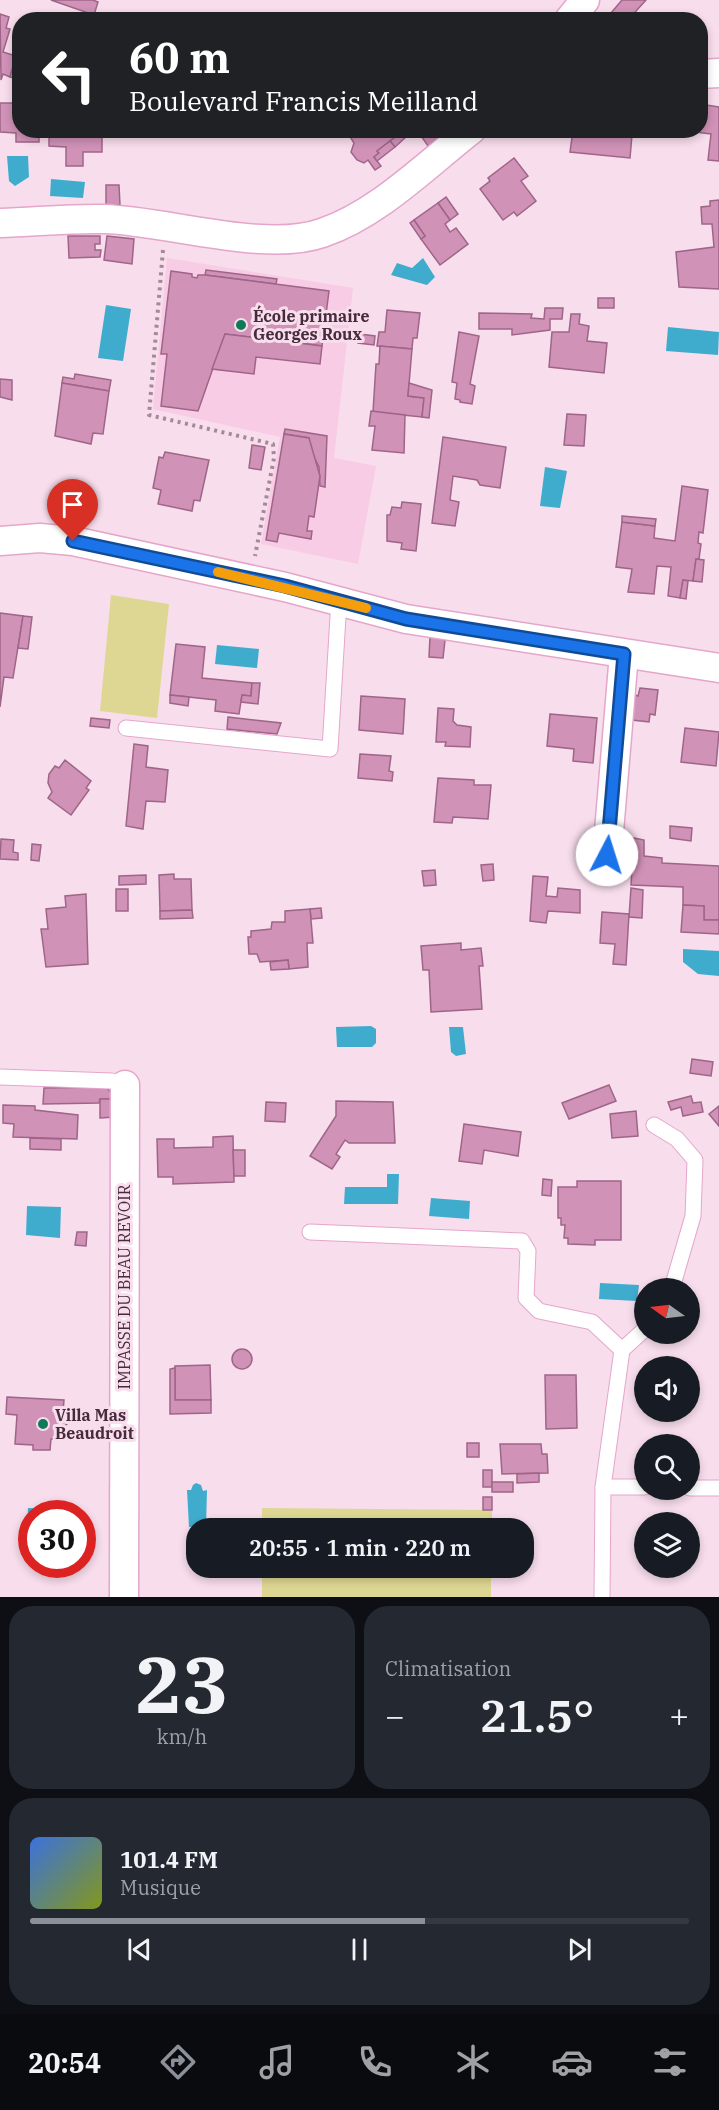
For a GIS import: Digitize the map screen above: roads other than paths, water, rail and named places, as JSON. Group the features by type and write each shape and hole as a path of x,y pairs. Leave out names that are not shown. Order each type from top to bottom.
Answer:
{"street":[{"path":"575,12 585,0"},
{"path":"0,223 105,219 291,240 320,234 365,212 461,138"},
{"path":"0,542 40,538 73,541 339,600 406,619 719,668"},
{"path":"607,855 624,654"},
{"name":"IMPASSE DU BEAU REVOIR","path":"124,1597 125,1085"}],"lane":[{"path":"126,728 330,750 339,600"},
{"path":"0,1077 112,1081 125,1085"},
{"path":"654,1125 677,1139 695,1160 693,1216 675,1278"},
{"path":"310,1232 522,1241 528,1251 526,1298 539,1311 592,1322 622,1350"},
{"path":"602,1597 603,1487 622,1350 634,1339"},
{"path":"603,1487 634,1487"},
{"path":"700,1488 719,1488"}],"water":[{"path":"7,156 28,156 29,177 15,186 9,181"},
{"path":"51,179 85,182 83,198 50,196"},
{"path":"423,258 435,277 427,285 391,275 397,263 412,268"},
{"path":"106,305 131,309 123,361 98,358"},
{"path":"668,327 719,332 718,355 666,351"},
{"path":"545,467 567,471 560,508 540,506"},
{"path":"217,645 259,649 257,668 215,664"},
{"path":"683,949 719,951 719,976 698,974 683,962"},
{"path":"371,1026 376,1029 376,1043 372,1047 337,1047 336,1027"},
{"path":"449,1027 463,1027 466,1054 456,1056 451,1052"},
{"path":"387,1174 399,1174 398,1204 344,1204 345,1187 387,1187"},
{"path":"431,1198 470,1201 469,1219 429,1216"},
{"path":"27,1206 61,1207 60,1238 26,1235"},
{"path":"600,1283 634,1285 634,1301 599,1299"},
{"path":"196,1483 201,1485 203,1491 207,1490 206,1518 189,1518 187,1490 191,1490"}],"place":[{"name":"École primaire Georges Roux","path":"241,325"},
{"name":"Villa Mas Beaudroit","path":"43,1424"}]}
